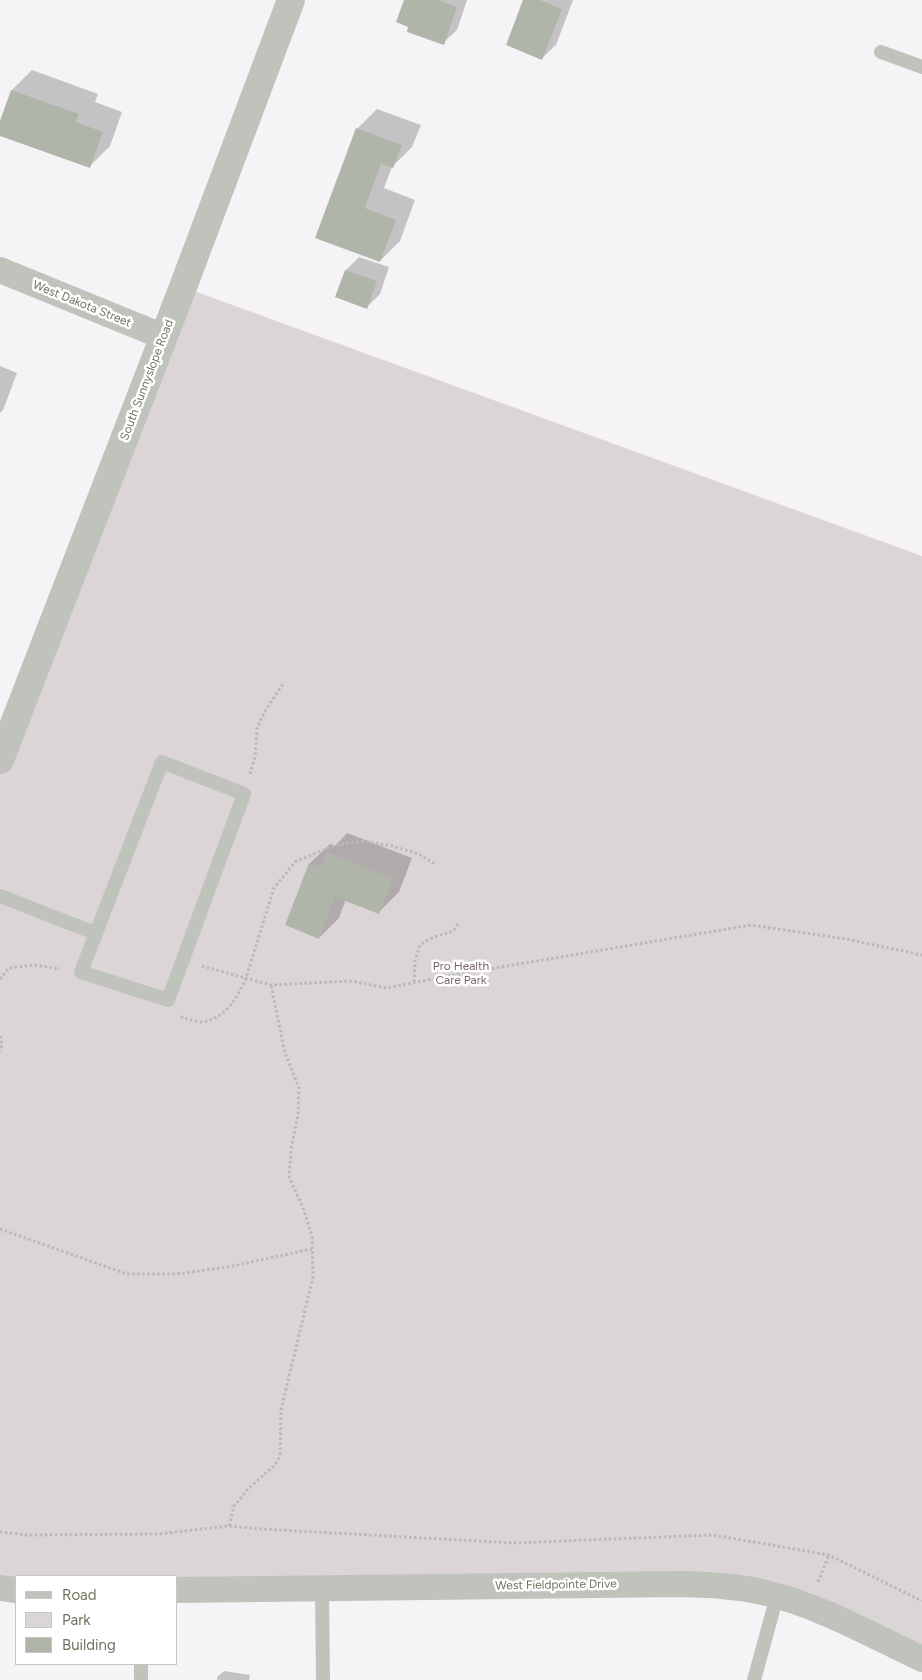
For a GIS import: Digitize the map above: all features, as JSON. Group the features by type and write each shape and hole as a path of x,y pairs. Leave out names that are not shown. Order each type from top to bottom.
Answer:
{"street":[{"name":"South Sunnyslope Road","path":"0,760 164,337 291,0"},
{"name":"West Dakota Street","path":"0,270 164,337"},
{"name":"West Fieldpointe Drive","path":"178,1590 682,1584 724,1586 766,1593 806,1605 922,1659"},
{"path":"0,1588 15,1590"}],"lane":[{"path":"881,52 922,67"},
{"path":"162,762 244,794 168,1000 81,972 95,932 162,762"},
{"path":"0,896 95,932"},
{"path":"322,1588 322,1680"},
{"path":"754,1680 776,1596"},
{"path":"141,1665 141,1680"}],"path":[{"path":"244,794 255,758 257,728 265,711 283,684"},
{"path":"168,1000 183,1018 202,1022 222,1015 241,990 246,978 274,888 295,862 335,845 364,841 392,846 419,854 435,864"},
{"path":"414,982 415,960 420,945 435,936 447,934 456,928 458,923"},
{"path":"182,960 271,985 352,981 386,988 751,925 846,939 922,956"},
{"path":"0,979 9,968 33,964 81,972"},
{"path":"229,1526 234,1506 248,1489 275,1465 280,1456 281,1410 313,1277 312,1237 304,1210 289,1177 300,1088 285,1052 271,985"},
{"path":"0,1036 2,1044 0,1052"},
{"path":"0,1229 127,1274 176,1274 228,1267 312,1249"},
{"path":"0,1532 28,1535 158,1534 229,1526 513,1543 713,1535 829,1555 922,1601"}],"green space":[{"name":"Pro Health Care Park","path":"183,287 922,556 922,1659 766,1593 178,1590 178,1575 15,1575 15,1590 0,1588 0,760"}],"building":[{"path":"404,0 437,0 457,7 444,45 407,32 408,27 396,22"},
{"path":"523,0 540,0 562,9 542,60 506,45"},
{"path":"11,90 79,114 76,122 103,132 90,168 0,136 0,121"},
{"path":"356,128 402,145 393,168 381,164 365,208 396,220 380,262 315,238"},
{"path":"345,270 377,281 367,309 335,297"},
{"path":"327,852 393,878 379,914 335,897 319,939 285,925 309,863 321,867"}]}
